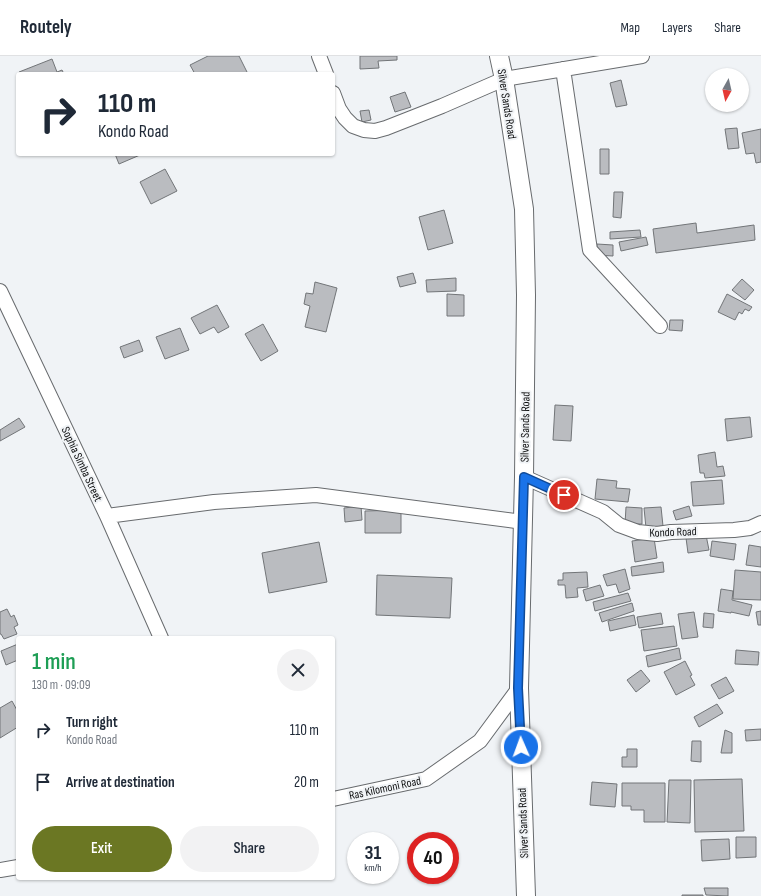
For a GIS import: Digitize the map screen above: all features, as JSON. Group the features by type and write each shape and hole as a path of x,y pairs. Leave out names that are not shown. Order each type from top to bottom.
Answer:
{"street":[{"path":"319,56 325,72"},
{"name":"Silver Sands Road","path":"499,56 504,79 524,209 526,295 524,477 518,688 526,896"},
{"path":"335,98 339,109 345,118 354,126 364,130 375,131 442,106 504,79 642,56"},
{"path":"563,69 590,250 660,326"},
{"name":"Sophia Simba Street","path":"0,291 108,516 160,636"},
{"name":"Kondo Road","path":"524,477 603,512 619,525 638,532 657,534 671,532 734,530 750,528 761,523"},
{"path":"108,516 214,502 316,495 523,522"},
{"name":"Ras Kilomoni Road","path":"335,799 426,779 480,741 518,688"},
{"path":"0,870 16,867"}],"building":[{"path":"208,56 239,56 247,72 194,72 190,65"},
{"path":"360,56 397,56 397,60 378,61 379,68 360,69"},
{"path":"52,59 57,72 19,72"},
{"path":"621,80 627,105 616,107 610,83"},
{"path":"405,92 411,107 395,112 390,97"},
{"path":"369,110 371,120 362,122 360,111"},
{"path":"737,128 739,148 728,149 725,129"},
{"path":"761,129 761,162 756,163 754,153 746,154 742,133"},
{"path":"600,149 609,149 609,174 600,174"},
{"path":"116,156 138,156 119,164"},
{"path":"165,169 177,191 151,204 140,182"},
{"path":"614,192 623,192 621,218 613,217"},
{"path":"444,210 453,243 428,250 419,217"},
{"path":"696,223 697,233 754,225 755,240 656,253 653,229"},
{"path":"640,230 641,237 610,239 610,232"},
{"path":"646,237 648,245 621,251 619,242"},
{"path":"597,244 613,245 613,256 596,255"},
{"path":"413,273 416,283 400,287 397,277"},
{"path":"456,278 456,291 427,292 426,280"},
{"path":"742,279 754,290 745,300 732,290"},
{"path":"315,282 337,288 326,332 305,327 310,306 304,304 306,293 313,294"},
{"path":"447,294 464,295 464,316 447,316"},
{"path":"727,294 752,307 749,311 745,309 742,314 739,312 735,320 718,312"},
{"path":"217,305 229,327 218,333 214,327 200,334 191,318"},
{"path":"670,320 683,320 682,331 669,330"},
{"path":"263,324 278,351 261,361 245,334"},
{"path":"180,328 189,350 165,359 156,337"},
{"path":"139,340 143,351 124,358 120,347"},
{"path":"555,405 573,406 571,441 553,440"},
{"path":"750,417 752,437 727,441 725,419"},
{"path":"19,418 25,427 0,441 0,430"},
{"path":"715,452 717,467 723,466 725,476 705,478 704,473 700,473 698,455"},
{"path":"597,479 617,481 616,488 630,489 628,502 595,499"},
{"path":"722,480 724,504 693,506 691,482"},
{"path":"361,506 362,520 345,522 344,508"},
{"path":"689,506 692,516 676,520 673,511"},
{"path":"626,507 642,508 642,524 625,524"},
{"path":"661,507 663,526 646,528 644,508"},
{"path":"401,510 401,533 365,533 365,511"},
{"path":"706,535 709,550 688,553 686,538"},
{"path":"654,538 657,558 635,562 632,541"},
{"path":"712,541 736,544 734,560 710,556"},
{"path":"319,542 327,582 269,593 262,553"},
{"path":"749,545 761,547 761,567 746,565"},
{"path":"663,562 664,572 632,576 631,567"},
{"path":"625,569 630,589 619,593 616,584 607,586 603,575"},
{"path":"735,570 761,572 761,600 733,599"},
{"path":"587,572 588,587 577,588 578,597 566,598 565,585 558,585 558,580 563,580 563,573"},
{"path":"377,575 452,578 450,618 376,615"},
{"path":"600,585 604,596 586,601 583,590"},
{"path":"721,589 733,591 732,600 752,605 749,616 718,611"},
{"path":"628,593 631,601 595,611 593,602"},
{"path":"632,603 634,611 602,622 599,613"},
{"path":"7,609 11,617 14,615 18,625 14,627 17,634 4,639 0,634 0,612"},
{"path":"761,611 761,625 758,625 756,612"},
{"path":"694,612 698,637 682,639 678,614"},
{"path":"661,613 663,624 639,628 637,617"},
{"path":"704,613 714,614 713,628 703,627"},
{"path":"634,615 636,625 610,631 608,621"},
{"path":"674,626 677,646 644,651 641,630"},
{"path":"16,645 16,661 6,665 1,651"},
{"path":"679,648 681,659 648,667 646,656"},
{"path":"736,650 759,652 758,665 735,664"},
{"path":"685,661 695,685 676,695 664,672"},
{"path":"641,670 650,681 636,692 627,680"},
{"path":"726,677 734,691 719,699 711,685"},
{"path":"12,701 16,708 16,728 0,738 0,708"},
{"path":"717,704 723,713 699,727 694,717"},
{"path":"761,729 761,740 746,741 745,730"},
{"path":"725,730 732,733 732,753 721,753"},
{"path":"692,741 701,741 701,762 691,761"},
{"path":"627,749 637,749 637,767 622,767 622,757 627,757"},
{"path":"742,779 744,831 695,832 694,780"},
{"path":"669,780 691,780 690,823 667,822"},
{"path":"592,782 617,784 615,807 590,805"},
{"path":"622,783 665,783 665,822 644,822 644,810 631,810 631,806 622,806"},
{"path":"736,837 756,837 756,857 736,858"},
{"path":"729,839 730,859 702,861 701,840"},
{"path":"704,888 728,888 728,896 706,895"},
{"path":"703,895 703,896 682,896"}],"route":[{"path":"521,747 518,688 524,477 564,495"}]}
